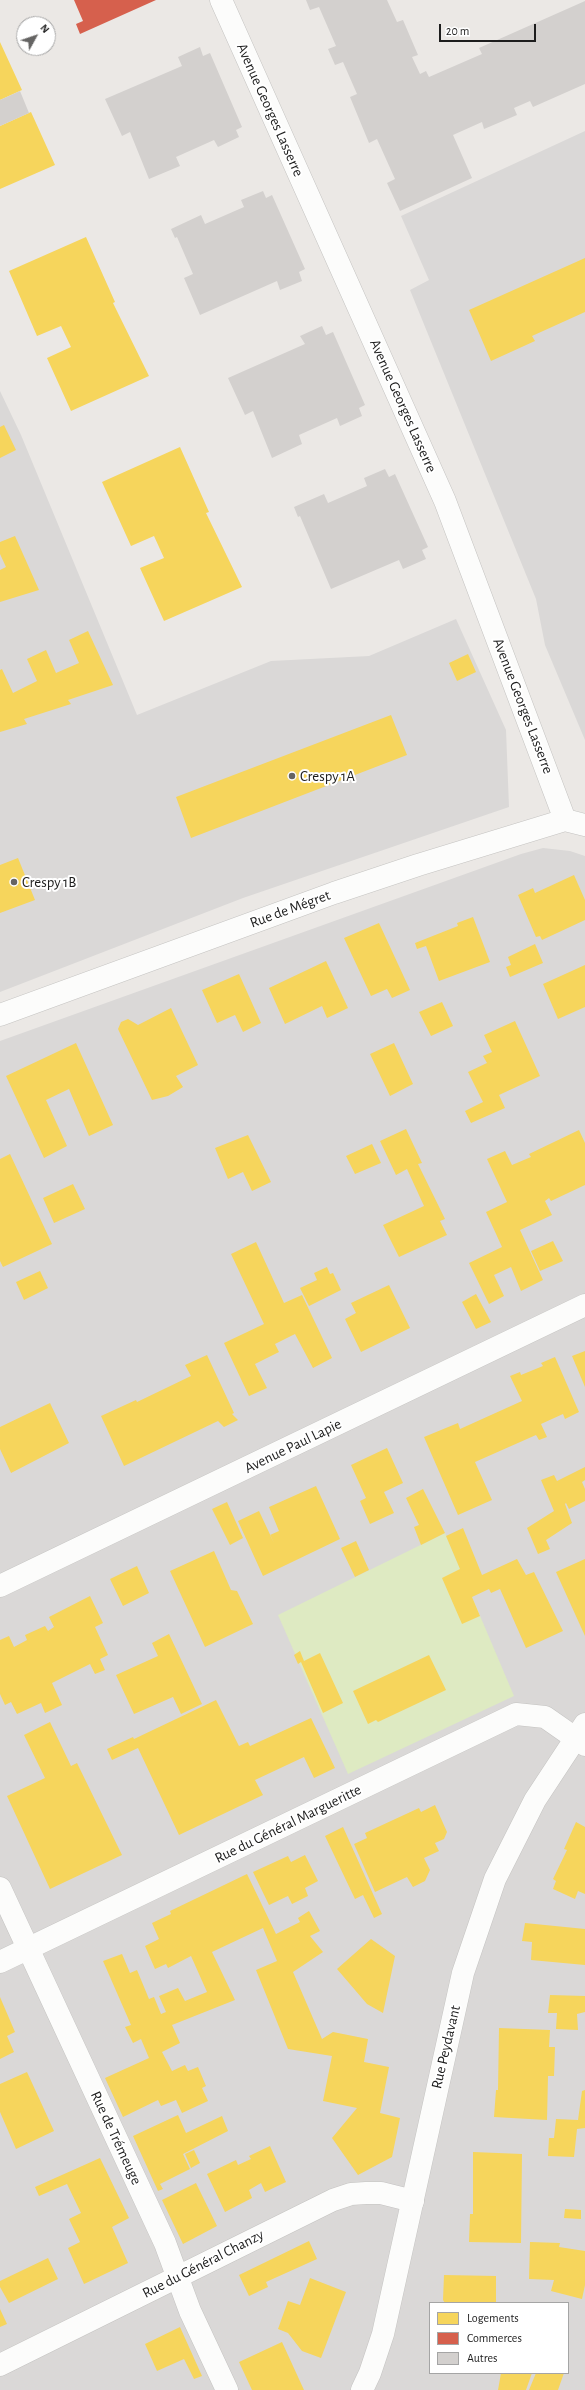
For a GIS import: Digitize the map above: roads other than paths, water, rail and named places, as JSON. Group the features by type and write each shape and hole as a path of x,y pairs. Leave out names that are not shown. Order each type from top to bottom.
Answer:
{"street":[{"name":"Avenue Georges Lasserre","path":"220,0 445,501 575,822"},
{"name":"Rue de Mégret","path":"0,1015 334,893 575,822"},
{"name":"Avenue Paul Lapie","path":"0,1586 585,1305"},
{"name":"Rue du Général Margueritte","path":"0,1962 516,1714 545,1717 582,1735"},
{"name":"Rue Peydavant","path":"362,2390 384,2334 463,1974 495,1879 535,1800 582,1735"},
{"name":"Rue de Trémeuge","path":"0,1888 178,2277 190,2311 227,2390"},
{"name":"Rue du Général Chanzy","path":"0,2365 333,2200 351,2194 381,2193 413,2201"}],"place":[{"name":"Crespy 1A","path":"292,776"},
{"name":"Crespy 1B","path":"14,882"}]}
